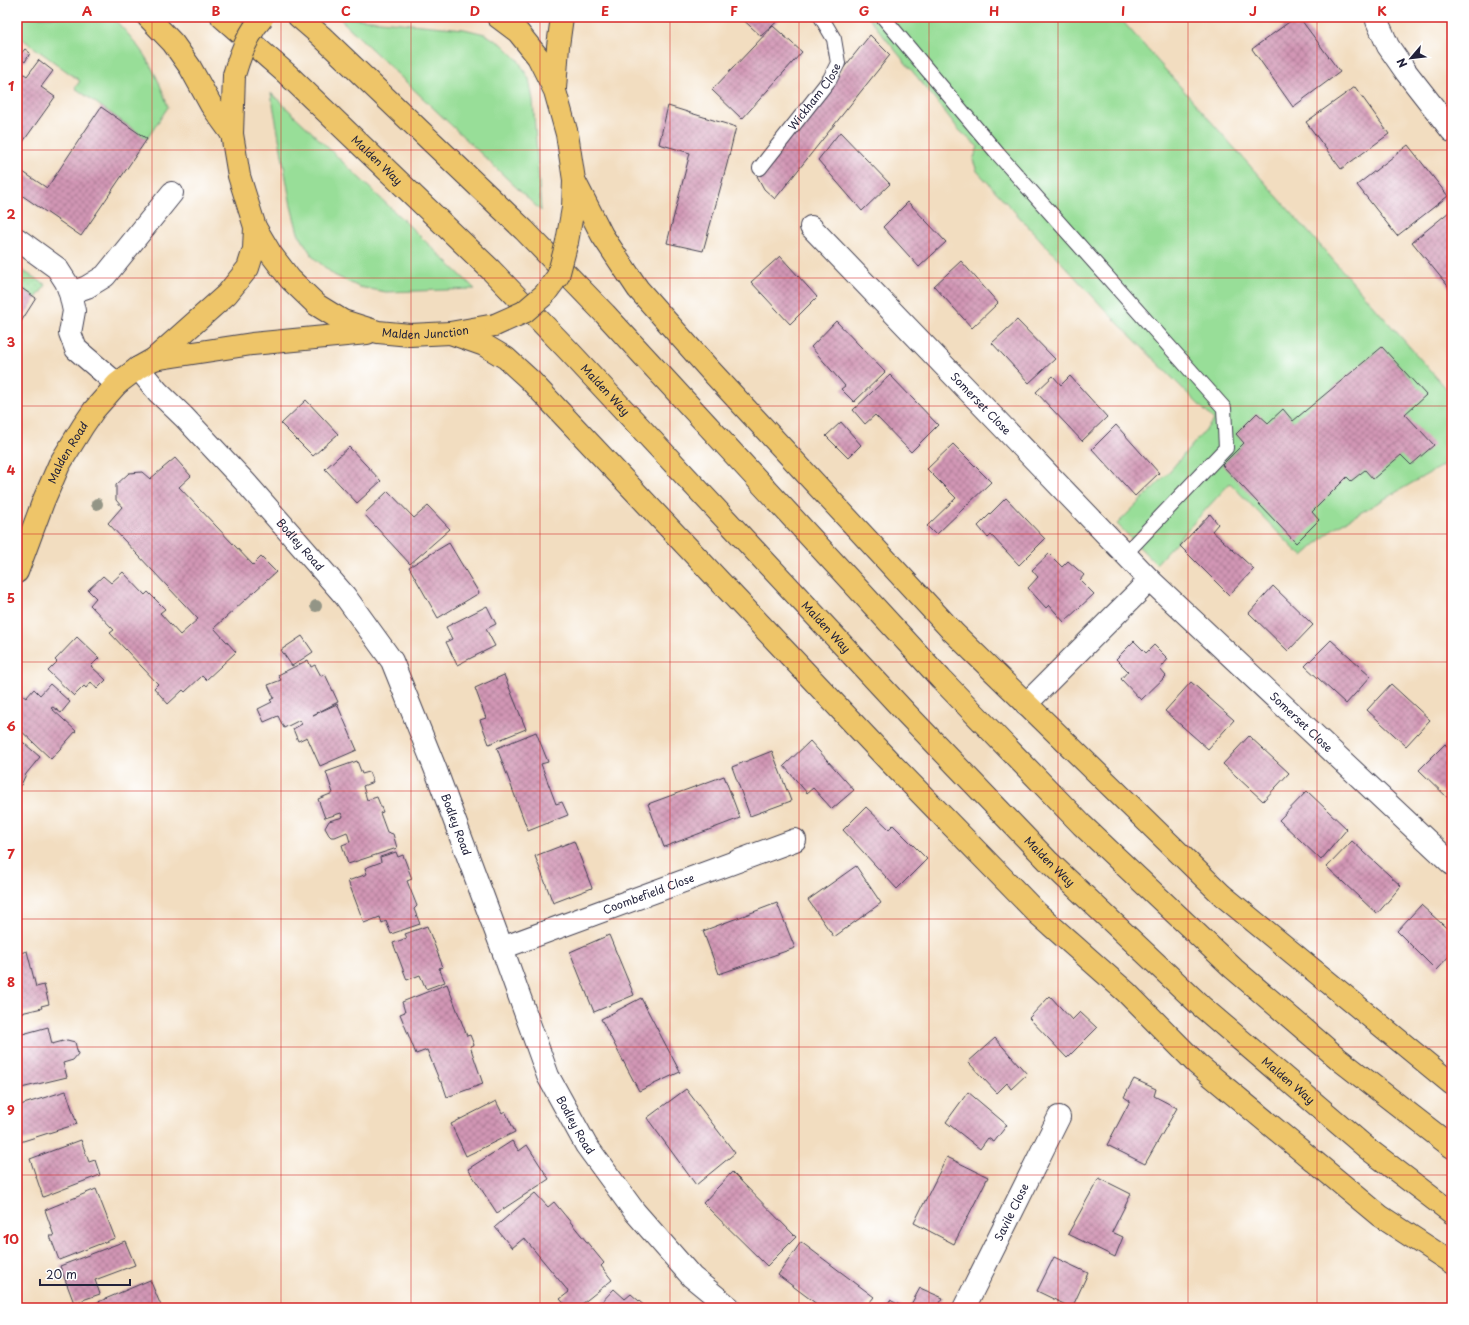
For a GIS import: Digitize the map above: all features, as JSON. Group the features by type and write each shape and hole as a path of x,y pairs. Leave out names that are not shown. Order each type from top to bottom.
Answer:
{"main road":[{"path":"148,17 173,43 190,67 211,105 232,134"},
{"name":"Malden Way","path":"222,17 287,74 491,270 568,350 906,713 1050,862 1207,1011 1368,1149 1452,1213"},
{"name":"Malden Junction","path":"263,17 255,26 241,52 234,75 232,134 239,176 255,227 271,254 290,279 317,305 343,322 378,332 410,335 450,333 495,325 524,312 544,295 558,276 568,242 573,208 574,180 567,134 555,91 538,57 518,32 498,17"},
{"path":"299,17 524,230 611,320 941,679 1082,825 1234,969 1340,1060 1452,1147"},
{"path":"555,91 558,46 562,17"},
{"path":"574,180 602,235 638,289 708,369 947,626 1222,895 1452,1084"},
{"name":"Malden Road","path":"17,572 43,502 59,465 94,410 117,384 146,363 227,294 248,268 254,249 255,227"},
{"name":"Malden Road","path":"146,363 252,344 378,332"},
{"path":"450,333 484,345 506,358 530,380 888,760 1037,913 1126,992 1197,1064 1380,1216 1452,1263"}],"street":[{"path":"1377,17 1377,21 1388,46 1406,72 1452,131"},
{"path":"70,293 87,287 105,276 172,193"},
{"name":"Somerset Close","path":"811,227 1150,580 1452,864"},
{"path":"17,239 57,268 66,282 70,293 74,311 70,333 76,348 117,384"},
{"name":"Bodley Road","path":"146,363 158,392 246,482 345,596 392,661 435,768 548,1076 586,1146 640,1218 692,1277 730,1308"},
{"path":"1026,704 1150,580"},
{"name":"Coombefield Close","path":"502,948 795,840"},
{"name":"Savile Close","path":"964,1308 1059,1117"}],"lane":[{"name":"Wickham Close","path":"760,168 830,79 838,63 834,39 821,17"},
{"path":"883,17 998,154 1224,408 1226,448 1125,554"}],"green space":[{"path":"17,17 112,17 125,30 147,60 158,81 168,107 147,139 75,88 80,81 17,35"},
{"path":"338,17 464,29 485,34 503,45 518,60 529,79 533,100 541,211"},
{"path":"868,17 1119,17 1452,395 1452,460 1334,528 1303,556 1296,551 1230,483 1156,564 1117,524 1168,473 1214,420 1109,314 977,171 973,160 978,147 959,130"},
{"path":"271,93 475,289 386,292 359,287 334,275 313,257 298,233 291,206"},
{"path":"17,267 46,285 36,298 17,285"}],"building":[{"path":"740,17 782,17 761,36"},
{"path":"1296,17 1299,17 1340,72 1293,107 1252,49"},
{"path":"773,26 802,52 742,119 712,90"},
{"path":"870,35 890,55 775,199 764,189 757,176"},
{"path":"25,49 30,53 25,62 18,57"},
{"path":"39,60 53,71 41,87 55,97 20,146 17,143 17,69 27,76"},
{"path":"1355,87 1389,134 1341,169 1306,122"},
{"path":"668,106 736,127 703,251 667,243 690,153 659,144"},
{"path":"101,107 147,139 81,236 17,192 17,168 47,188"},
{"path":"840,132 890,184 862,211 818,160"},
{"path":"1408,145 1448,196 1397,236 1357,185"},
{"path":"908,202 946,242 919,267 883,227"},
{"path":"1449,212 1452,216 1452,291 1412,242"},
{"path":"780,256 817,297 790,324 751,282"},
{"path":"961,261 998,303 972,328 934,286"},
{"path":"17,285 36,298 17,328"},
{"path":"1017,320 1055,359 1029,383 992,343"},
{"path":"836,321 885,372 854,402 841,389 845,386 811,347"},
{"path":"1382,347 1426,395 1405,414 1434,445 1411,465 1401,455 1373,479 1365,470 1351,481 1347,477 1312,512 1319,520 1296,543 1222,465 1244,443 1236,434 1257,413 1268,423 1283,409 1293,421"},
{"path":"890,375 938,425 911,452 875,415 865,424 853,410"},
{"path":"1053,376 1061,385 1070,376 1107,417 1082,441 1036,392"},
{"path":"306,400 338,434 313,456 281,424"},
{"path":"841,422 861,445 848,458 826,436"},
{"path":"1116,425 1159,473 1135,496 1092,449"},
{"path":"953,444 991,482 936,535 927,526 956,498 927,469"},
{"path":"349,447 381,481 357,503 325,469"},
{"path":"175,458 191,476 179,487 253,565 261,557 276,572 214,628 236,652 206,680 202,676 185,692 183,690 168,704 154,688 158,684 110,633 114,630 90,605 96,598 88,590 103,576 111,583 123,572 145,595 148,592 165,609 160,613 180,635 198,619 108,523 122,507 116,500 116,485 129,473 142,472 150,479"},
{"path":"388,491 414,518 428,506 450,529 410,564 364,514"},
{"path":"1006,498 1045,539 1019,565 991,535 988,538 978,526"},
{"path":"1210,514 1218,524 1212,531 1254,569 1229,595 1180,546"},
{"path":"449,543 479,593 438,618 409,567"},
{"path":"1049,554 1062,567 1068,561 1084,575 1080,580 1094,594 1064,622 1049,605 1046,608 1028,588 1038,577 1032,570"},
{"path":"1273,586 1313,625 1288,651 1249,613"},
{"path":"487,606 496,624 486,629 495,646 457,665 446,642 452,639 446,627"},
{"path":"302,636 313,652 292,666 281,650"},
{"path":"77,637 99,658 91,666 106,680 97,689 91,682 86,688 84,686 74,696 48,671 57,662 55,660"},
{"path":"1331,640 1371,676 1346,704 1305,666"},
{"path":"1134,641 1146,653 1154,645 1168,659 1160,669 1166,676 1141,700 1121,679 1128,671 1116,659"},
{"path":"308,660 311,667 315,665 321,676 325,674 338,702 313,715 337,704 357,750 320,766 307,737 298,741 293,729 302,724 300,720 284,728 278,716 264,722 258,709 272,702 270,700 274,698 268,685 281,680 278,675"},
{"path":"504,675 526,729 489,744 480,720 486,718 475,688"},
{"path":"1191,682 1234,720 1208,749 1165,711"},
{"path":"50,684 70,702 61,713 53,707 51,708 76,731 51,759 17,727 21,721 17,717 17,700 22,695 26,698 34,689 40,695"},
{"path":"1391,684 1430,720 1406,746 1367,710"},
{"path":"536,732 548,762 541,764 556,804 562,802 568,815 528,831 497,748"},
{"path":"1249,736 1289,773 1263,801 1223,764"},
{"path":"17,737 40,757 26,774 17,794"},
{"path":"810,741 854,790 832,809 813,788 807,793 784,766"},
{"path":"1445,744 1452,751 1452,802 1419,770"},
{"path":"772,751 791,801 750,816 732,767"},
{"path":"357,761 362,774 369,772 373,782 363,786 367,800 377,797 383,812 380,813 387,832 393,834 397,848 348,864 342,845 350,842 347,832 331,837 325,828 329,821 343,817 341,813 325,818 318,799 333,793 326,772"},
{"path":"724,776 740,818 664,847 648,804"},
{"path":"1307,791 1347,829 1321,860 1279,820"},
{"path":"866,807 889,829 893,825 927,859 897,889 843,830"},
{"path":"574,841 592,888 553,903 535,856"},
{"path":"1352,841 1401,886 1377,914 1327,867"},
{"path":"396,852 398,857 403,855 412,879 407,881 417,906 414,909 420,924 391,934 386,921 382,923 380,917 364,923 348,881 367,874 365,868 381,862 380,857"},
{"path":"856,866 881,903 834,937 808,900"},
{"path":"777,903 795,948 719,974 703,931"},
{"path":"1421,905 1452,933 1452,953 1436,970 1397,931"},
{"path":"427,926 443,967 439,968 445,982 426,989 420,975 407,980 393,943 407,938 405,934"},
{"path":"609,935 634,995 594,1012 570,952"},
{"path":"27,951 36,987 44,985 49,1004 41,1006 42,1008 17,1014 17,954"},
{"path":"447,984 467,1036 470,1035 474,1045 470,1046 483,1084 447,1097 442,1082 440,1082 427,1050 416,1054 400,1014 405,1012 402,1002"},
{"path":"1050,996 1072,1020 1080,1012 1097,1028 1067,1058 1029,1018"},
{"path":"641,998 680,1072 639,1091 601,1019"},
{"path":"48,1027 52,1044 67,1040 75,1042 78,1054 73,1060 63,1063 67,1077 17,1089 17,1029 19,1035"},
{"path":"995,1038 1027,1074 1011,1089 1007,1083 997,1093 968,1062"},
{"path":"1134,1079 1156,1089 1154,1096 1177,1108 1145,1164 1107,1145 1130,1101 1124,1097"},
{"path":"686,1089 735,1153 696,1185 647,1118"},
{"path":"66,1091 77,1124 17,1143 17,1106"},
{"path":"968,1092 1007,1125 994,1142 988,1138 980,1149 946,1122"},
{"path":"496,1101 502,1113 505,1111 515,1132 466,1156 451,1124"},
{"path":"81,1140 89,1162 95,1160 100,1175 43,1197 30,1159"},
{"path":"512,1141 519,1151 527,1145 549,1179 497,1213 468,1169"},
{"path":"947,1157 988,1177 954,1244 914,1223"},
{"path":"732,1172 796,1237 767,1266 703,1203"},
{"path":"1099,1178 1131,1194 1112,1232 1123,1237 1115,1257 1068,1234"},
{"path":"96,1189 115,1238 59,1260 50,1236 54,1236 45,1210"},
{"path":"535,1193 548,1207 554,1202 604,1263 601,1266 612,1280 577,1308 568,1308 560,1299 569,1292 524,1238 512,1248 495,1227"},
{"path":"125,1241 135,1265 95,1280 100,1294 74,1303 60,1266"},
{"path":"801,1242 874,1297 865,1308 822,1308 778,1275"},
{"path":"1054,1257 1088,1273 1072,1308 1037,1291"},
{"path":"150,1280 162,1308 84,1308"},
{"path":"920,1288 943,1298 937,1308 909,1308"},
{"path":"614,1289 625,1299 631,1294 647,1308 596,1308"},
{"path":"890,1300 905,1308 885,1308"},
{"path":"1431,1305 1431,1308 1370,1308 1370,1306"}]}
